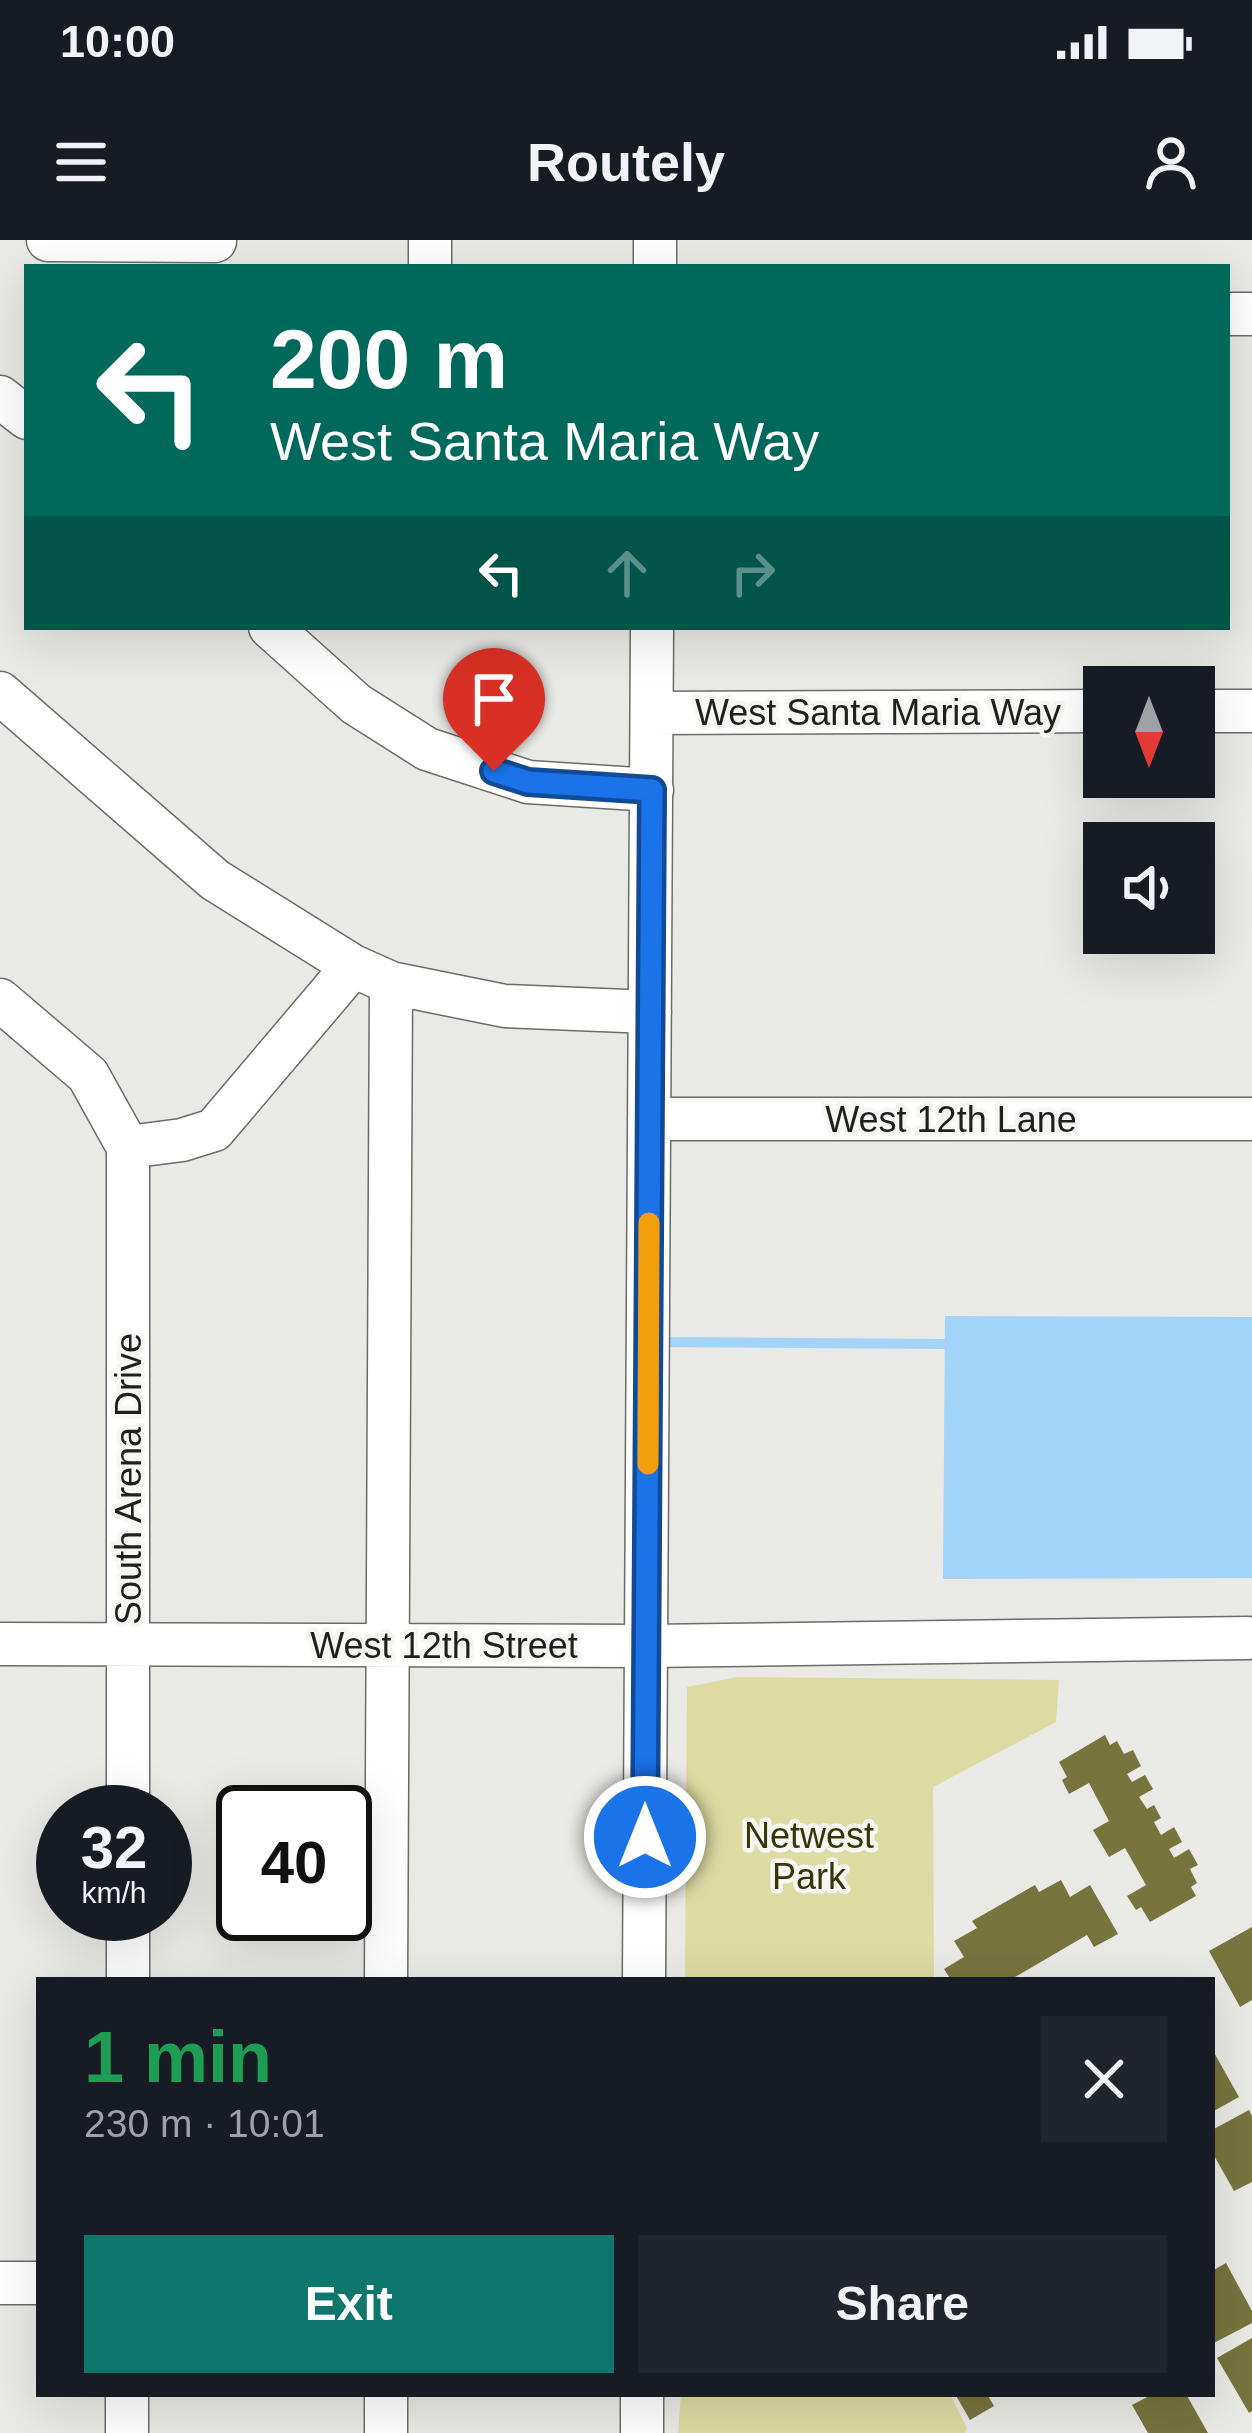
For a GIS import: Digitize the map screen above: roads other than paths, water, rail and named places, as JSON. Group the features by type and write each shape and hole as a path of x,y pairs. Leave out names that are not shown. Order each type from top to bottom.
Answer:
{"street":[{"path":"47,240 214,241"},
{"path":"0,397 24,416"},
{"path":"273,630 356,704 427,749 528,782 652,790"},
{"path":"644,1977 652,630"},
{"path":"0,693 215,880 372,974 506,1006 650,1012"},
{"path":"1215,711 1252,710"},
{"name":"West Santa Maria Way","path":"652,713 1083,711"},
{"path":"0,1000 88,1075 128,1147 182,1140 214,1130 372,974"},
{"path":"372,974 386,1645 386,1977"},
{"name":"West 12th Lane","path":"650,1119 1252,1119"},
{"name":"South Arena Drive","path":"128,1147 128,1785"},
{"name":"West 12th Street","path":"0,1645 646,1646 1248,1638"},
{"path":"128,1941 128,1977"},
{"path":"0,2284 36,2284"},
{"path":"127,2397 127,2433"},
{"path":"386,2397 386,2433"},
{"path":"641,2433 642,2397"}],"water":[{"path":"945,1316 1252,1317 1252,1578 943,1579"}],"waterway":[{"path":"658,1342 945,1344"}],"park label":[{"name":"Netwest Park","path":"809,1856"}]}
